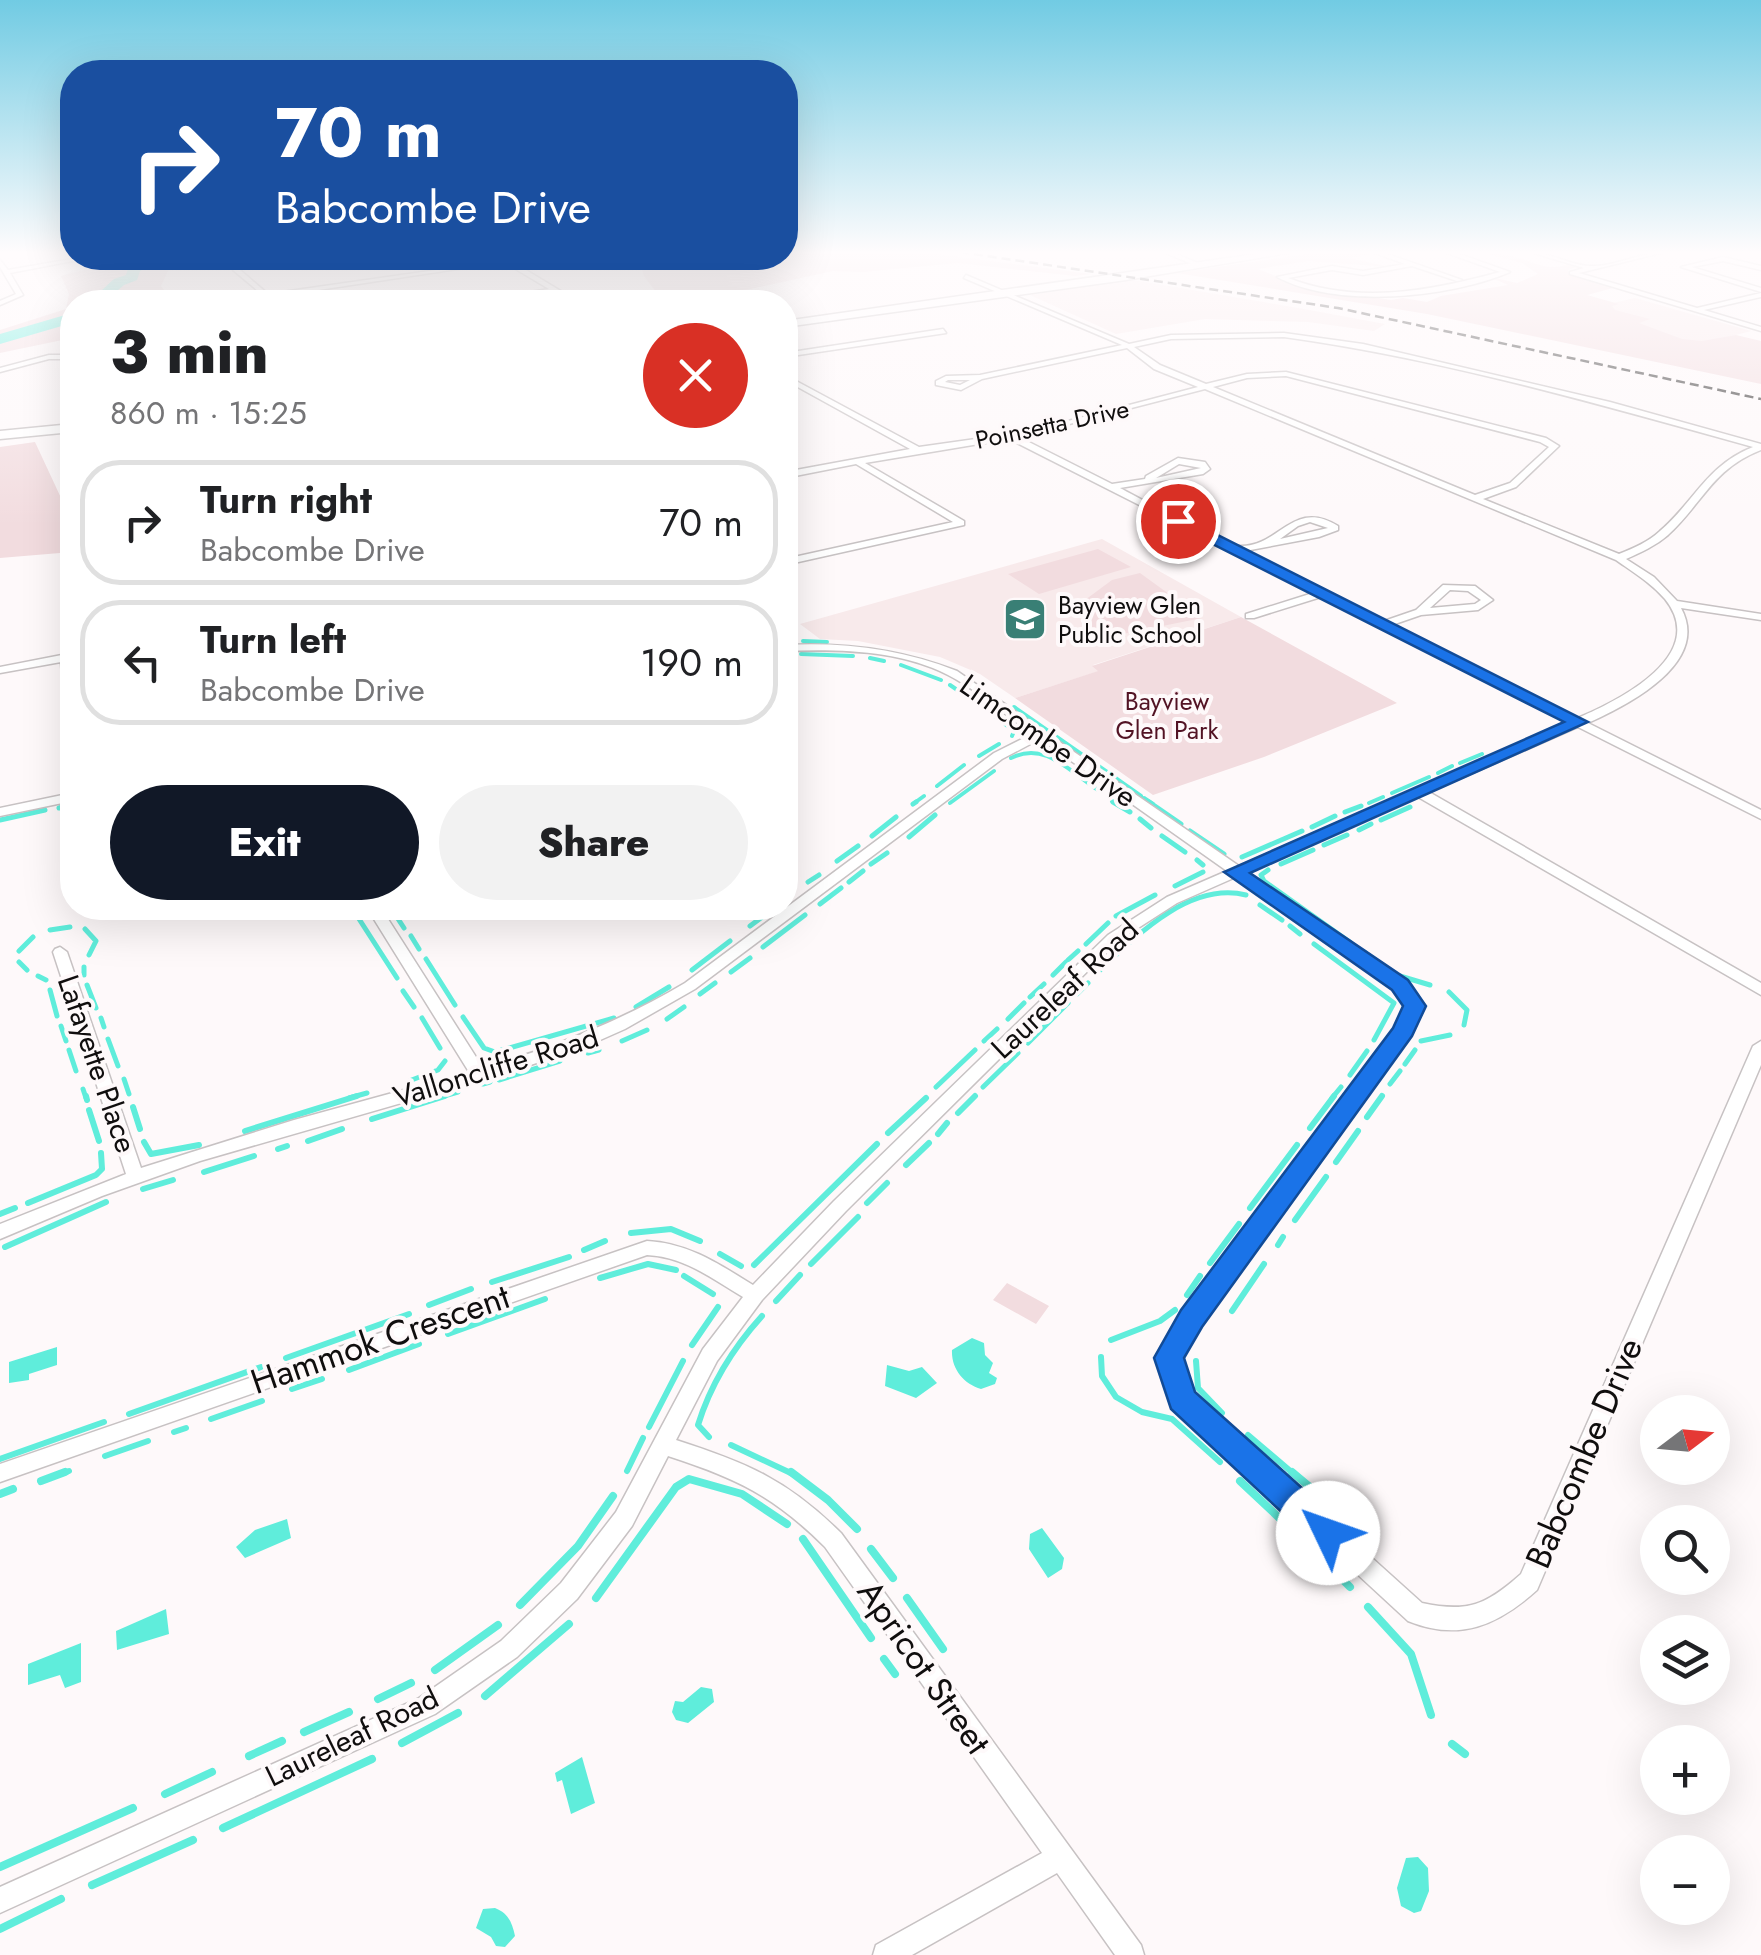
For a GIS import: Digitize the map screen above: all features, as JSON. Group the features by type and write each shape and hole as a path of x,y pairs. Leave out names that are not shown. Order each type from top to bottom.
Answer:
{"main road":[{"path":"0,438 60,430"}],"street":[{"path":"798,353 862,343"},
{"path":"1124,343 1153,365 1206,388 1620,558 1656,582 1677,604 1761,617"},
{"path":"980,377 1151,343"},
{"path":"1344,343 1607,404 1761,447"},
{"path":"0,370 60,355"},
{"name":"Poinsetta Drive","path":"798,473 1010,436 1247,376 1298,375 1555,446 1513,485 1476,498"},
{"path":"798,384 918,450"},
{"path":"1010,436 1761,815"},
{"path":"1620,558 1660,541 1723,463 1761,447"},
{"path":"1112,487 1149,478 1198,475 1206,470 1202,464 1178,461 1149,478"},
{"path":"798,559 961,524 858,462"},
{"path":"1236,550 1273,540 1320,536 1334,528 1326,522 1304,519 1273,540"},
{"path":"1384,624 1420,612 1478,607 1488,600 1471,588 1447,587 1420,612"},
{"path":"1250,616 1322,593"},
{"name":"Laureleaf Road","path":"0,1900 409,1714 508,1648 569,1592 624,1519 710,1355 756,1295 840,1206 1113,938 1172,900 1632,696 1674,656 1686,634 1677,604"},
{"name":"Limcombe Drive","path":"798,648 852,646 937,666 982,690 1234,872"},
{"path":"0,670 60,659"},
{"name":"Valloncliffe Road","path":"798,905 998,756 1040,734"},
{"path":"1420,792 1761,990"},
{"path":"0,812 60,799"},
{"name":"Babcombe Drive","path":"1234,872 1400,985 1414,1006 1403,1030 1191,1319 1169,1358 1174,1382 1182,1400 1416,1613 1449,1622 1476,1618 1502,1606 1528,1582 1761,1046"},
{"path":"382,920 479,1074"},
{"name":"Valloncliffe Road","path":"0,1232 135,1175 570,1048 643,1017 778,920"},
{"name":"Lafayette Place","path":"60,952 135,1175"},
{"name":"Hammok Crescent","path":"0,1473 634,1251 668,1248 688,1254 756,1295"},
{"name":"Apricot Street","path":"664,1446 770,1484 813,1519 850,1562 1131,1955"},
{"path":"886,1955 1060,1858"}],"shaded area":[{"name":"Bayview Glen Public School","path":"1102,539 1241,617 1093,665 1099,671 1015,698 980,674 940,657 858,641 820,639 800,624"},
{"path":"972,1338 984,1343 985,1355 993,1363 989,1373 997,1378 995,1384 981,1389 960,1375 952,1357 952,1350"},
{"path":"57,1347 57,1365 29,1374 29,1380 9,1383 9,1362"},
{"path":"887,1365 909,1371 922,1367 937,1383 916,1398 885,1386"},
{"path":"287,1519 291,1538 245,1558 236,1547 255,1530"},
{"path":"1042,1528 1064,1558 1062,1569 1048,1578 1029,1549 1030,1534"},
{"path":"166,1609 169,1634 117,1650 116,1631"},
{"path":"81,1643 81,1682 65,1688 60,1675 28,1685 28,1664"},
{"path":"701,1687 712,1689 714,1702 688,1723 676,1720 672,1712 675,1701 683,1702"},
{"path":"582,1757 595,1803 571,1814 562,1780 557,1782 555,1773"},
{"path":"1418,1857 1428,1868 1429,1891 1421,1911 1414,1913 1401,1906 1397,1888 1406,1858"},
{"path":"495,1908 506,1915 514,1931 515,1936 505,1947 496,1946 491,1937 476,1928 483,1909"}],"green space":[{"path":"0,343 47,343 0,353"},
{"path":"1566,343 1761,343 1761,384"},
{"path":"35,442 60,496 60,553 0,558 0,447"},
{"path":"1098,549 1131,567 1039,594 1008,574"},
{"path":"1140,573 1202,618 1098,639 1081,615 1085,600 1112,580"},
{"name":"Bayview Glen Park","path":"1241,617 1397,703 1264,757 1153,795 1015,698 1098,671 1092,666"},
{"path":"1007,1283 1049,1306 1036,1324 993,1300"}],"waterway":[{"path":"803,641 827,642"},
{"path":"801,654 853,656"},
{"path":"870,658 884,661"},
{"path":"901,665 941,680"},
{"path":"950,685 969,698"},
{"path":"981,706 1014,731 1012,736"},
{"path":"1014,707 1110,774"},
{"path":"979,756 999,744"},
{"path":"1011,758 1035,753 1046,756 1098,790"},
{"path":"1460,763 1482,754"},
{"path":"937,786 964,765"},
{"path":"1438,773 1452,766"},
{"path":"950,803 994,771"},
{"path":"1114,777 1141,796"},
{"path":"1392,793 1429,777"},
{"path":"916,802 913,804 924,796"},
{"path":"1369,803 1383,797"},
{"path":"1144,798 1153,804"},
{"path":"1112,801 1117,804"},
{"path":"1113,802 1130,812"},
{"path":"1149,802 1181,824"},
{"path":"1345,812 1361,806"},
{"path":"1381,820 1410,807"},
{"path":"0,820 45,810"},
{"path":"909,837 935,815"},
{"path":"1312,827 1335,816"},
{"path":"872,836 896,817"},
{"path":"1140,819 1151,828"},
{"path":"1359,830 1371,824"},
{"path":"1190,831 1224,854"},
{"path":"1242,857 1302,831"},
{"path":"1324,845 1347,835"},
{"path":"1162,836 1185,852"},
{"path":"837,861 858,846"},
{"path":"1281,864 1313,850"},
{"path":"871,864 887,853"},
{"path":"1197,860 1203,865"},
{"path":"1268,870 1261,875 1264,881 1351,943"},
{"path":"849,882 863,871"},
{"path":"1175,886 1203,872"},
{"path":"808,882 819,875"},
{"path":"820,904 841,888"},
{"path":"1116,916 1155,895"},
{"path":"1097,973 1146,929 1184,904 1204,896 1246,895"},
{"path":"1260,905 1282,920"},
{"path":"763,947 805,915"},
{"path":"360,920 397,978"},
{"path":"399,920 404,928"},
{"path":"750,926 758,920"},
{"path":"1086,944 1108,923"},
{"path":"1290,926 1300,934"},
{"path":"50,930 70,927"},
{"path":"85,929 96,941 89,955"},
{"path":"411,936 419,949"},
{"path":"19,951 33,937"},
{"path":"692,970 730,941"},
{"path":"1314,944 1394,1003 1374,1040"},
{"path":"1068,960 1078,951"},
{"path":"1364,952 1385,967"},
{"path":"731,972 750,958"},
{"path":"426,959 455,1005"},
{"path":"19,962 27,970"},
{"path":"1053,975 1066,962"},
{"path":"84,967 84,975"},
{"path":"38,976 46,980"},
{"path":"1400,976 1430,985"},
{"path":"700,994 715,983"},
{"path":"1077,994 1088,983"},
{"path":"1030,997 1044,984"},
{"path":"87,985 96,1008"},
{"path":"636,1007 669,987"},
{"path":"50,990 57,1016"},
{"path":"403,991 414,1007"},
{"path":"1449,992 1467,1010 1464,1025"},
{"path":"1008,1019 1024,1003"},
{"path":"1028,1043 1068,1003"},
{"path":"667,1019 684,1007"},
{"path":"463,1017 484,1048 495,1052 614,1018"},
{"path":"101,1018 104,1027"},
{"path":"422,1018 440,1048"},
{"path":"61,1026 66,1041"},
{"path":"984,1041 997,1029"},
{"path":"622,1041 647,1030"},
{"path":"1421,1041 1450,1035"},
{"path":"108,1039 118,1066"},
{"path":"69,1050 76,1071"},
{"path":"588,1053 599,1050"},
{"path":"936,1087 975,1050"},
{"path":"1405,1064 1415,1050"},
{"path":"1350,1075 1367,1051"},
{"path":"983,1087 1018,1053"},
{"path":"409,1081 438,1070 445,1061"},
{"path":"499,1080 560,1061"},
{"path":"1390,1084 1400,1071"},
{"path":"124,1079 129,1094"},
{"path":"483,1084 490,1082"},
{"path":"1332,1098 1341,1087"},
{"path":"83,1089 86,1098"},
{"path":"437,1098 458,1092"},
{"path":"349,1098 367,1093"},
{"path":"86,1096 87,1100"},
{"path":"245,1131 357,1096"},
{"path":"372,1119 445,1096"},
{"path":"958,1113 975,1096"},
{"path":"1310,1128 1334,1096"},
{"path":"1367,1117 1382,1096"},
{"path":"888,1133 926,1098"},
{"path":"133,1107 140,1129"},
{"path":"89,1110 99,1141"},
{"path":"938,1134 947,1123"},
{"path":"308,1141 342,1129"},
{"path":"1336,1162 1358,1131"},
{"path":"144,1142 151,1154 199,1145"},
{"path":"906,1165 929,1143"},
{"path":"754,1265 877,1144"},
{"path":"1250,1208 1297,1145"},
{"path":"278,1149 287,1146"},
{"path":"28,1203 96,1175 102,1169 101,1153"},
{"path":"204,1172 254,1156"},
{"path":"1295,1220 1326,1177"},
{"path":"143,1189 173,1180"},
{"path":"867,1203 887,1183"},
{"path":"5,1247 106,1202"},
{"path":"0,1214 15,1208"},
{"path":"811,1264 858,1217"},
{"path":"1210,1263 1239,1224"},
{"path":"631,1233 671,1229 700,1241"},
{"path":"1278,1245 1283,1237"},
{"path":"584,1250 605,1241"},
{"path":"720,1254 741,1266"},
{"path":"492,1282 569,1257"},
{"path":"600,1278 648,1264 676,1270"},
{"path":"1232,1311 1264,1264"},
{"path":"776,1301 800,1275"},
{"path":"684,1276 713,1294"},
{"path":"1187,1295 1200,1276"},
{"path":"429,1305 471,1289"},
{"path":"448,1334 545,1299"},
{"path":"692,1345 718,1307"},
{"path":"1111,1340 1160,1321 1175,1310"},
{"path":"286,1358 409,1314"},
{"path":"709,1437 698,1425 709,1395 732,1353 762,1316"},
{"path":"349,1370 419,1344"},
{"path":"1101,1357 1102,1376 1116,1397 1142,1412 1172,1419 1220,1462"},
{"path":"649,1427 683,1361"},
{"path":"1196,1361 1198,1388 1222,1413"},
{"path":"129,1414 261,1367"},
{"path":"292,1389 322,1379"},
{"path":"211,1419 262,1401"},
{"path":"0,1459 104,1422"},
{"path":"174,1432 186,1428"},
{"path":"1248,1435 1295,1475"},
{"path":"627,1471 643,1438"},
{"path":"105,1456 148,1441"},
{"path":"731,1445 795,1475"},
{"path":"58,1475 69,1471"},
{"path":"41,1481 65,1472"},
{"path":"791,1472 795,1475"},
{"path":"1292,1472 1317,1493"},
{"path":"795,1475 857,1529"},
{"path":"596,1598 676,1487 689,1479 742,1494 787,1524"},
{"path":"1240,1481 1308,1545"},
{"path":"0,1494 13,1489"},
{"path":"520,1605 578,1546 613,1496"},
{"path":"803,1539 871,1638"},
{"path":"871,1549 893,1578"},
{"path":"1329,1566 1350,1587"},
{"path":"907,1598 943,1649"},
{"path":"1368,1607 1411,1654 1431,1715"},
{"path":"485,1696 569,1624"},
{"path":"435,1670 498,1625"},
{"path":"884,1659 895,1674"},
{"path":"378,1699 411,1683"},
{"path":"304,1732 349,1712"},
{"path":"402,1743 458,1713"},
{"path":"249,1756 282,1741"},
{"path":"1452,1744 1465,1754"},
{"path":"223,1828 372,1759"},
{"path":"165,1794 212,1772"},
{"path":"0,1867 133,1808"},
{"path":"92,1885 193,1840"},
{"path":"0,1929 61,1899"}],"railway":[{"path":"1502,343 1761,399"}],"place":[{"name":"Bayview Glen Public School","path":"1025,619"}],"route":[{"path":"1178,521 1578,722 1234,872 1400,985 1414,1006 1403,1030 1191,1319 1169,1358 1182,1400 1328,1533"}]}
